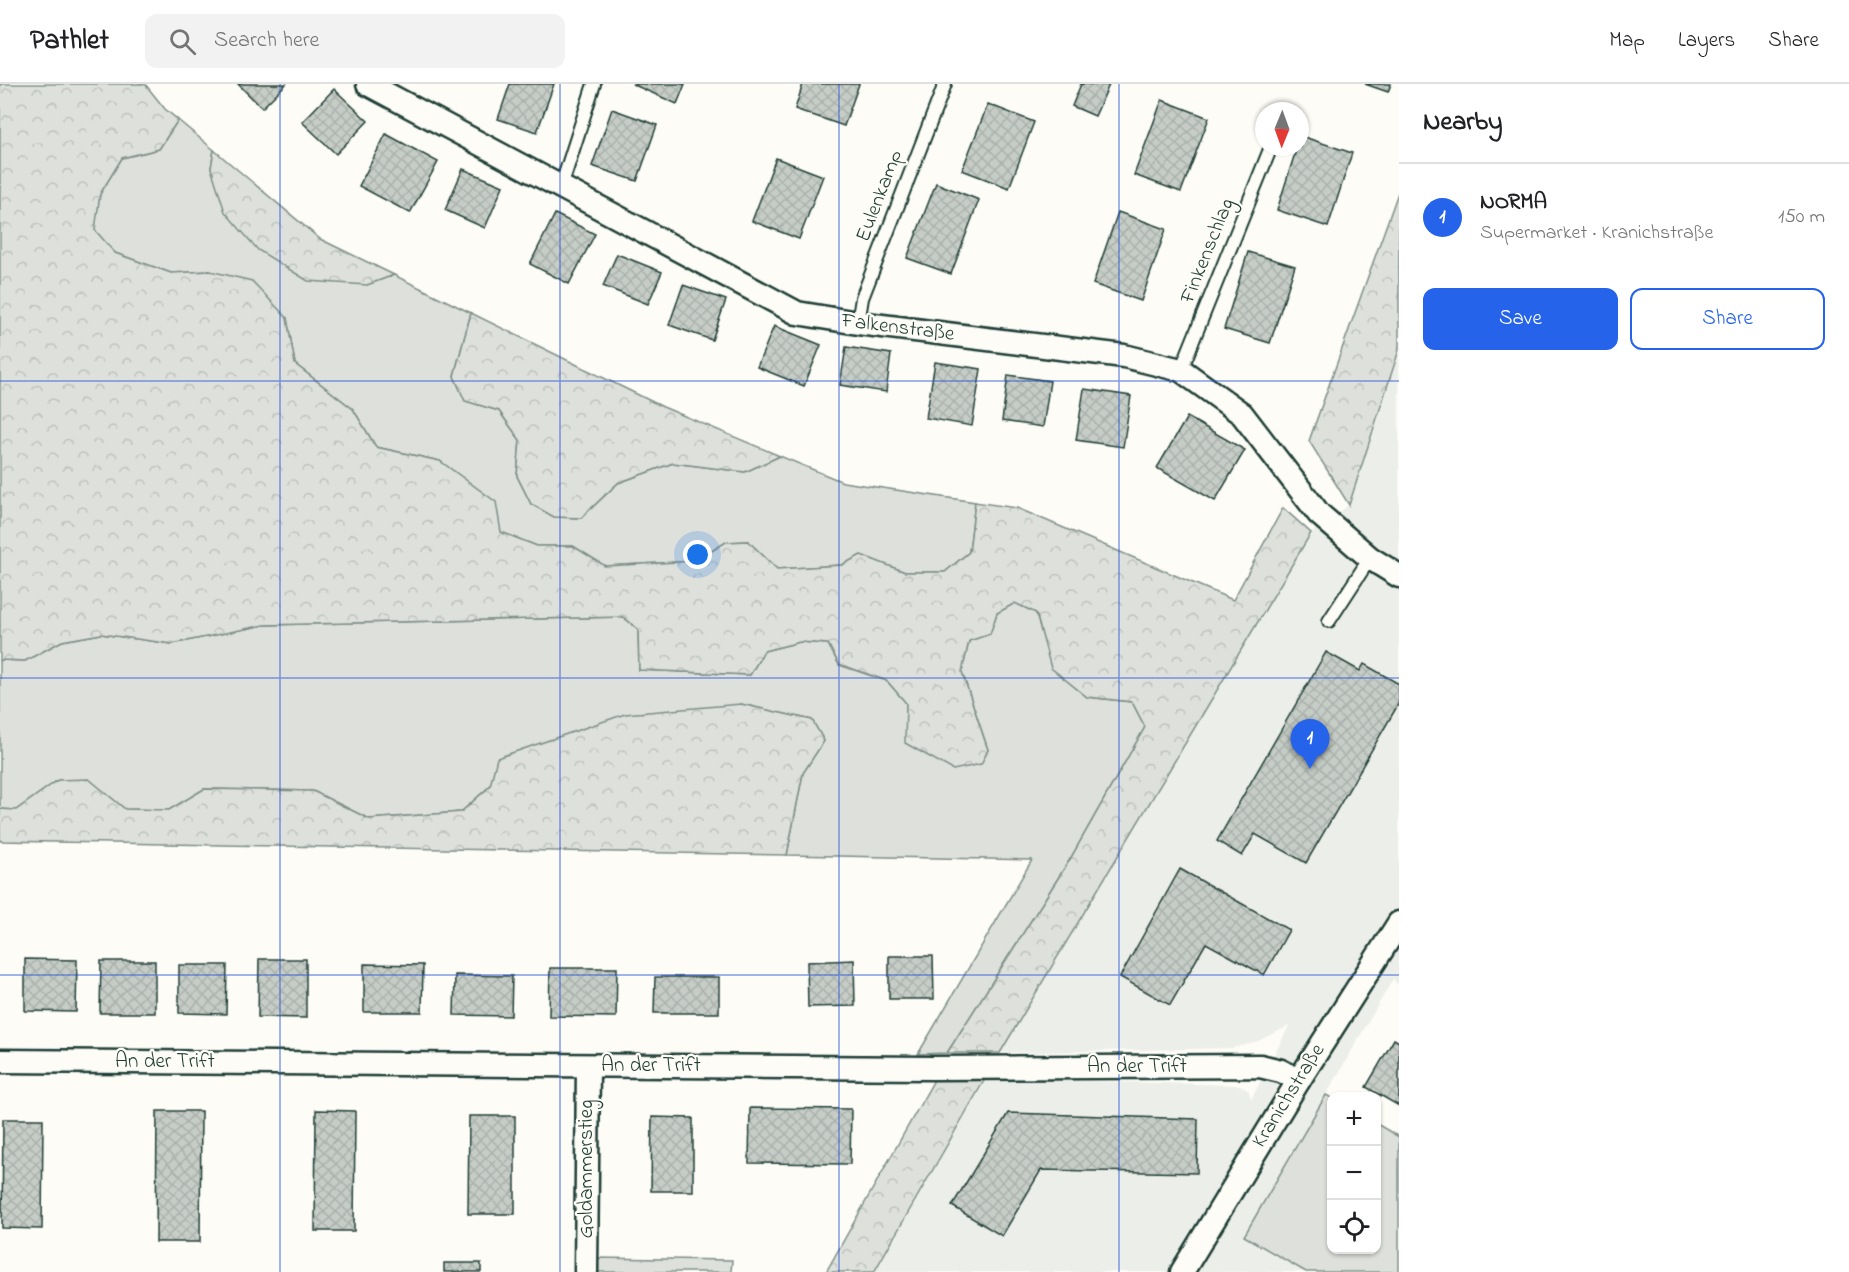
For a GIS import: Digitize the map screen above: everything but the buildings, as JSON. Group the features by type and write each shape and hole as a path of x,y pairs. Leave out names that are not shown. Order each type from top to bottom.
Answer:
{"street":[{"name":"Falkenstraße","path":"368,84 797,313 858,323 1124,356 1181,370 1242,414 1319,514 1370,558 1399,576"},
{"name":"Kranichstraße","path":"1182,1272 1299,1080 1399,923"},
{"name":"An der Trift","path":"0,1061 933,1068 1260,1066 1281,1071 1299,1080"},
{"name":"Goldammerstieg","path":"586,1272 588,1066"}],"lane":[{"path":"561,187 594,84"},
{"name":"Eulenkamp","path":"858,323 862,298 945,84"},
{"name":"Finkenschlag","path":"1181,370 1267,156"},
{"path":"1329,621 1370,558"}],"shaded area":[{"path":"1399,350 1399,986 1393,979 1326,1095 1327,1254 1381,1254 1381,1126 1399,1137 1399,1272 874,1272 985,1079 1240,1085 1249,1091 1251,1100 1289,1026 1258,1041 1232,1048 1000,1053 1311,533 1349,505"}],"green space":[{"path":"0,84 145,84 165,109 178,120 159,149 122,158 100,194 95,230 115,253 171,273 210,271 252,281 287,318 295,364 353,409 376,447 440,461 496,502 501,532 537,546 573,546 605,566 696,561 726,542 748,541 777,569 842,565 861,555 905,572 945,572 969,552 975,502 1017,508 1233,600 1283,508 1311,533 1000,1053 947,1053 1069,861 1145,727 1132,702 1087,697 1051,668 1036,613 1015,603 997,613 990,634 969,641 962,672 988,750 981,764 953,770 905,743 906,703 887,681 839,664 828,644 800,642 764,651 750,675 639,670 638,629 623,617 264,625 172,644 101,634 62,641 25,661 0,660"},
{"path":"178,120 214,150 211,168 367,285 394,275 471,313 454,376 465,401 499,411 520,440 517,476 531,504 554,517 581,518 618,483 673,463 745,472 780,456 843,482 975,502 969,552 945,572 905,572 861,555 842,565 777,569 748,541 726,542 696,561 605,566 573,546 537,546 501,532 440,461 376,447 353,409 295,364 287,318 210,271 171,273 115,253 94,230 100,194 122,158 159,149"},
{"path":"214,150 320,239 394,275 367,285 308,281 258,250 225,212 211,168"},
{"path":"1399,190 1399,350 1349,505 1309,441"},
{"path":"471,313 663,407 780,456 745,472 673,463 618,483 581,518 554,517 531,504 517,476 520,440 499,411 465,401 454,376"},
{"path":"1015,603 1036,613 1052,668 1087,697 1132,702 1145,727 1069,861 947,1053 918,1054 1032,860 787,855 803,773 824,741 812,720 741,704 490,786 461,812 369,819 313,791 204,789 169,810 125,809 89,780 58,780 16,810 0,809 0,660 25,661 62,641 101,634 172,644 264,625 623,617 638,629 639,670 750,675 764,651 800,642 828,644 839,665 887,681 906,703 906,743 988,750 962,672 969,641 990,634 997,613"},
{"path":"741,704 812,720 824,741 803,773 787,855 0,841 0,809 16,810 58,780 89,779 125,809 169,810 204,789 313,791 369,819 461,812 490,786 497,758 625,714"},
{"path":"985,1079 874,1272 826,1272 934,1080"},
{"path":"1326,1095 1327,1254 1381,1254 1381,1126 1399,1137 1399,1272 1306,1272 1244,1236"},
{"path":"595,1258 732,1260 731,1272 595,1272"}],"place":[{"name":"NORMA","path":"1310,769"}]}
